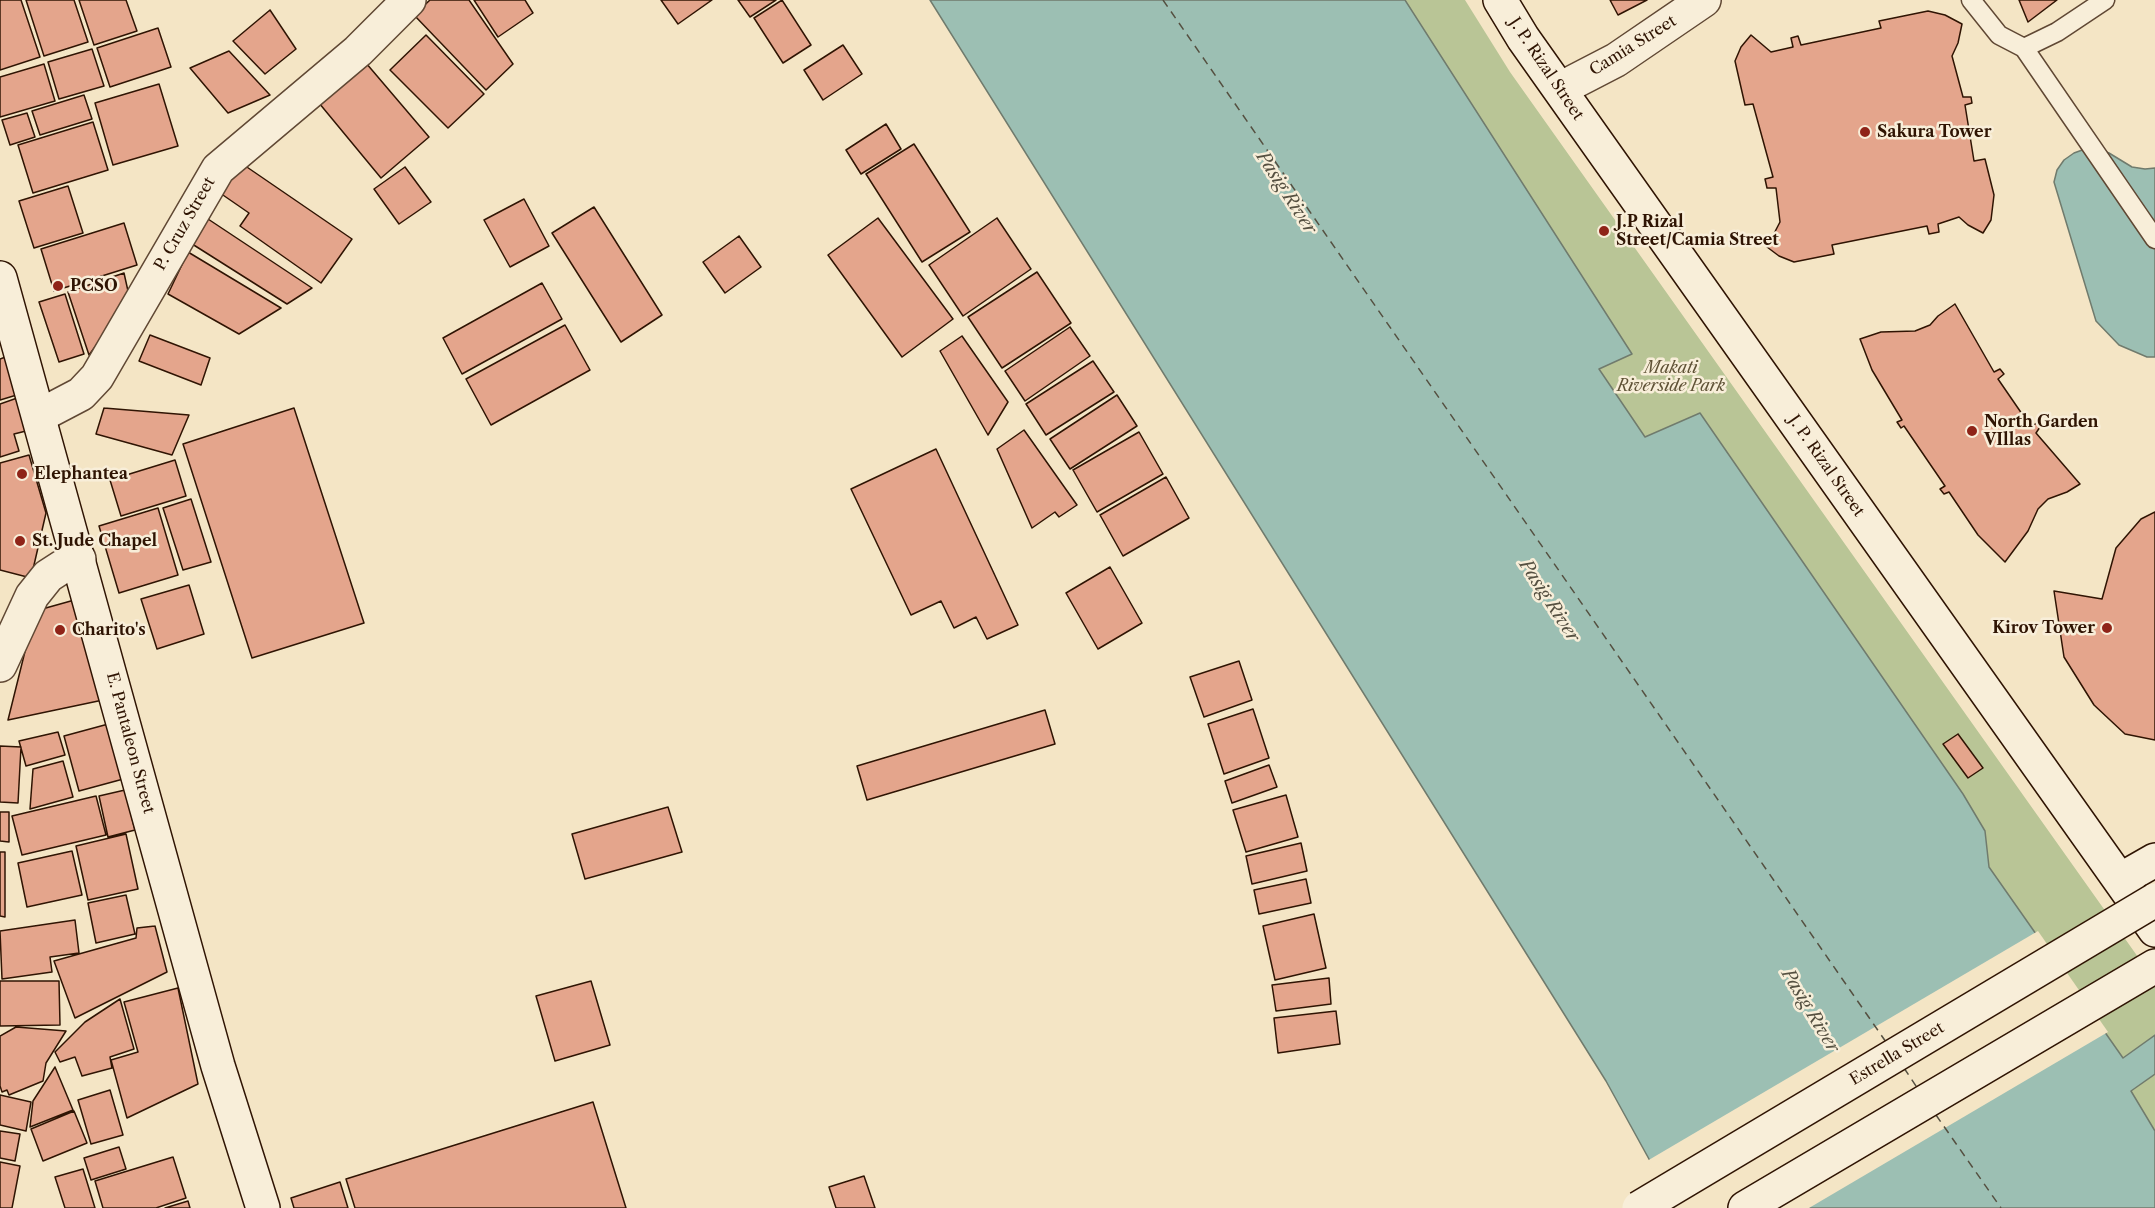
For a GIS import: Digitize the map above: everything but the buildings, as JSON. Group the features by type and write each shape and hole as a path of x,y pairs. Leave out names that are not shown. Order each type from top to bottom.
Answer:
{"main road":[{"name":"P. Cruz Street","path":"39,416 81,394 97,376 218,169 358,51 409,0"},
{"name":"J. P. Rizal Street","path":"1500,0 1523,38 2155,930"},
{"name":"Camia Street","path":"1560,89 1616,60 1704,0"},
{"name":"E. Pantaleon Street","path":"0,278 218,1066 263,1208"},
{"path":"0,665 32,596 48,576 79,559"},
{"path":"2120,880 2155,860"},
{"name":"Estrella Street","path":"1639,1208 2155,900"},
{"path":"1745,1208 2155,966"}],"lane":[{"path":"1971,0 1999,35 2024,48 2155,239"},
{"path":"2024,48 2057,32 2105,0"}],"green space":[{"name":"Makati Riverside Park","path":"1405,0 1465,0 1510,72 2155,981 2155,1035 2123,1058 1989,867 1985,831 1963,794 1701,414 1645,438 1599,369 1631,353"},
{"path":"2155,1074 2155,1131 2131,1091"}],"water":[{"name":"Pasig River","path":"930,0 1405,0 1632,354 1599,369 1645,437 1700,413 1963,794 1985,831 1989,867 2123,1058 2155,1035 2155,1074 2131,1091 2155,1131 2155,1208 1676,1208 1606,1081"},
{"path":"2085,149 2098,149 2109,153 2132,167 2155,168 2155,357 2147,357 2119,345 2096,321 2054,182 2057,170 2064,160"}],"pier":[{"path":"2038,931 2108,1032 1809,1208 1672,1208 1647,1161"}],"ferry route":[{"path":"1163,0 1886,1042"},
{"path":"1904,1068 1918,1089"},
{"path":"1936,1115 2001,1208"}],"place":[{"name":"Sakura Tower","path":"1865,132"},
{"name":"J.P Rizal Street/Camia Street","path":"1604,231"},
{"name":"PCSO","path":"58,286"},
{"name":"North Garden VIllas","path":"1972,431"},
{"name":"Elephantea","path":"22,474"},
{"name":"St. Jude Chapel","path":"20,541"},
{"name":"Kirov Tower","path":"2107,628"},
{"name":"Charito's","path":"60,630"}]}
